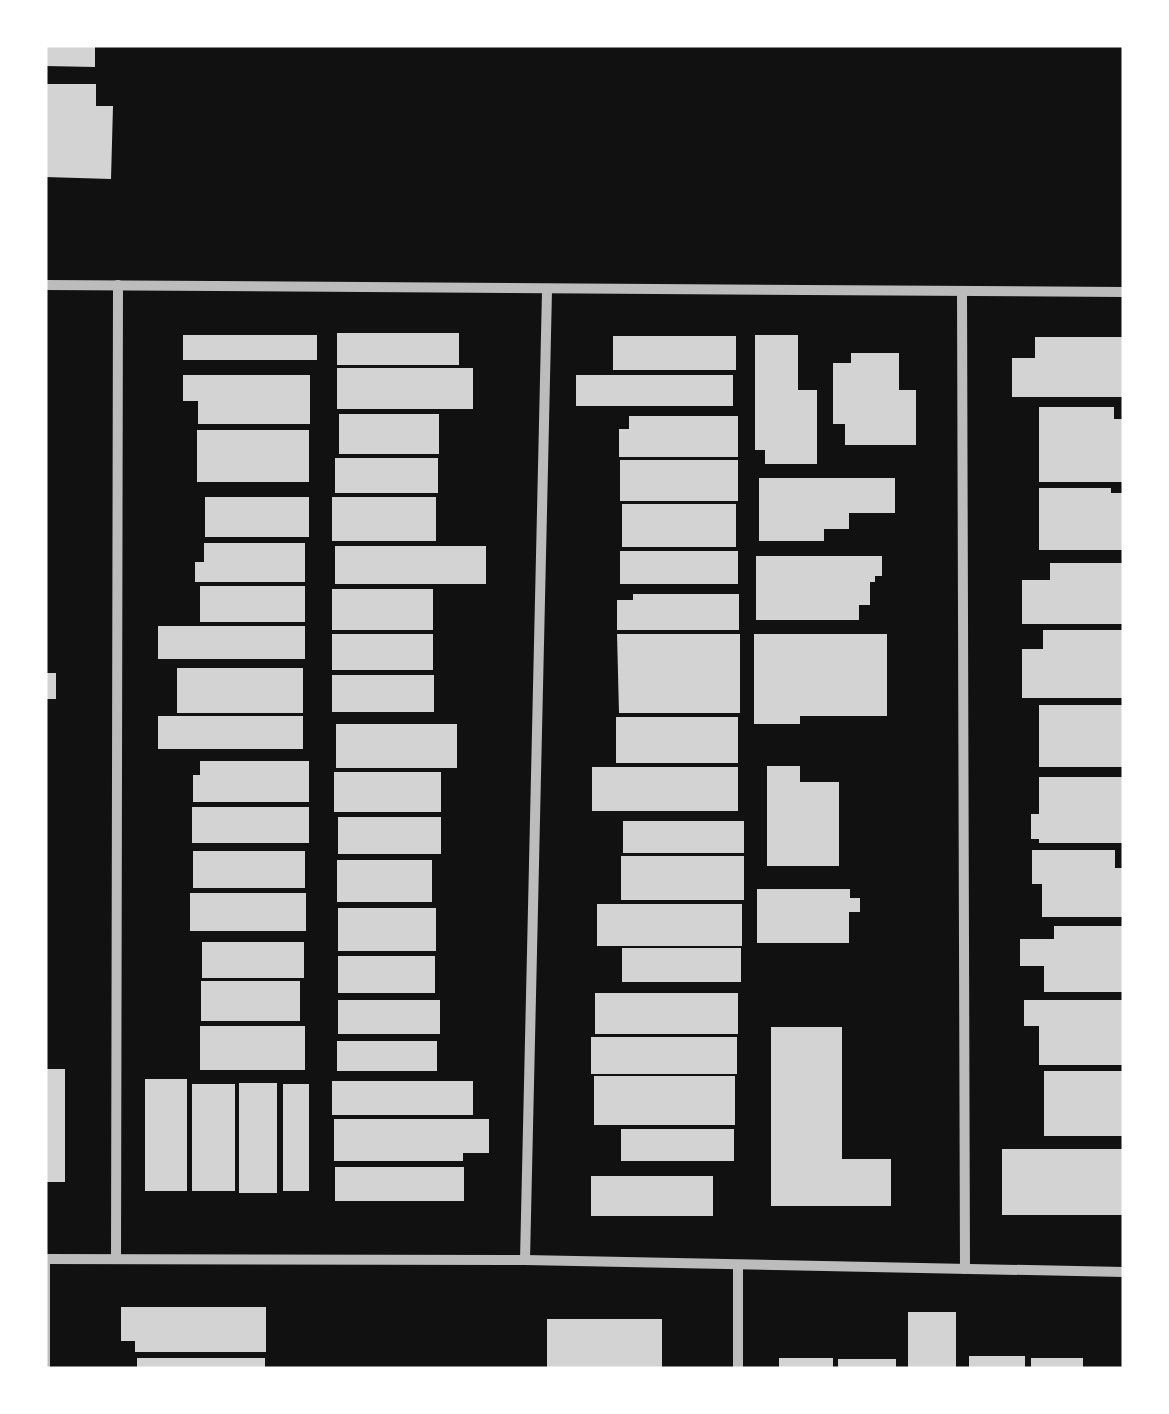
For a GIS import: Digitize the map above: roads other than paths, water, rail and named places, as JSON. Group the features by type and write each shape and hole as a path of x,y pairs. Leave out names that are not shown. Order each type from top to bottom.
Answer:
{"street":[{"path":"45,286 1124,292"},
{"path":"116,1259 118,286"},
{"path":"525,1260 546,290"},
{"path":"962,290 965,1269"},
{"path":"46,1369 45,1259 525,1260 1124,1272"},
{"path":"738,1265 738,1369"}]}
